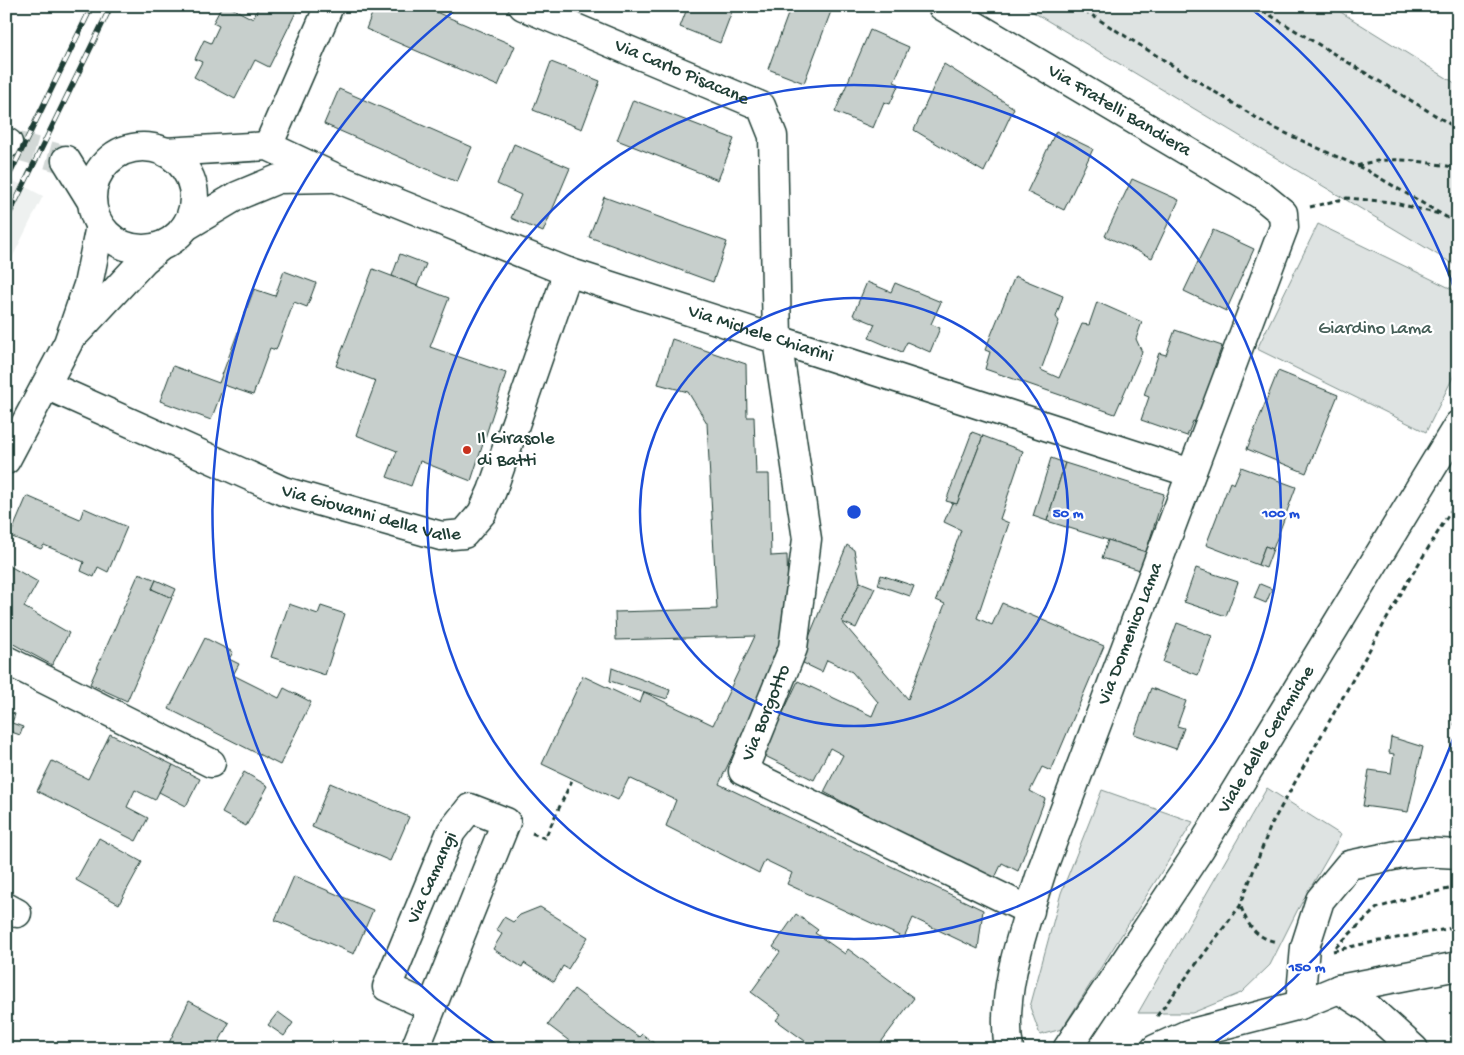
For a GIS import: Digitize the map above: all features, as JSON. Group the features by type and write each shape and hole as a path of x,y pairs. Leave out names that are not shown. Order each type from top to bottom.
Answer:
{"street":[{"path":"268,146 329,6"},
{"name":"Via Carlo Pisacane","path":"523,6 761,106 773,136 777,340"},
{"name":"Via Fratelli Bandiera","path":"942,6 1261,195 1284,220"},
{"name":"Via Michele Chiarini","path":"166,152 268,146 336,178 568,272 1191,473"},
{"path":"6,460 68,343 88,285 96,214 93,187 98,174 106,162 119,153 134,148 150,148 166,152 179,162 189,177 194,194 192,211 185,227 174,239 161,246 144,260 68,343"},
{"path":"106,162 66,160 111,239 126,247 144,250 161,246"},
{"name":"Via Michele Chiarini","path":"185,227 237,196 278,179 336,178"},
{"name":"Via Domenico Lama","path":"1009,1049 1006,1032 1012,968 1047,857 1284,220"},
{"name":"Via Giovanni della Valle","path":"46,385 283,491 441,536 464,534 482,513 492,491 568,272"},
{"name":"Via Borgotto","path":"777,340 807,539 793,648 743,771 1030,911"},
{"name":"Viale delle Ceramiche","path":"1066,1049 1200,849 1458,425"},
{"path":"6,660 211,763"},
{"name":"Via Camangi","path":"431,1007 387,987 450,832 470,808 506,822"},
{"path":"416,1049 431,1007 506,822"},
{"path":"1300,1005 1305,947 1320,900 1349,865 1402,854 1422,852 1458,854"},
{"path":"1155,1049 1300,1005 1339,989 1458,966"},
{"path":"1339,989 1370,1009 1414,1049"}],"path":[{"path":"1077,6 1268,125 1356,166 1458,224"},
{"path":"1255,6 1458,129"},
{"path":"1356,166 1371,161 1405,160 1458,168"},
{"path":"1284,220 1347,198 1391,202 1444,216"},
{"path":"1150,1022 1240,906 1271,825 1407,583 1458,498"},
{"path":"506,822 545,838 573,778"},
{"path":"1458,887 1412,897 1377,908 1332,951 1458,927"}],"shaded area":[{"path":"6,177 43,196 6,270"}],"green space":[{"path":"1023,6 1331,6 1458,85 1458,267"},
{"name":"Giardino Lama","path":"1318,224 1458,292 1458,367 1426,432 1257,349"},
{"path":"1267,788 1341,835 1297,911 1270,965 1241,993 1192,1013 1138,1013"},
{"path":"1102,790 1193,822 1062,1029 1040,1035 1030,1007 1061,893"}],"building":[{"path":"222,6 228,6 253,19 259,6 299,6 269,67 255,60 235,99 194,77 202,62 195,59 204,40 211,43 219,26 213,23"},
{"path":"375,6 422,6 515,46 498,86 366,29"},
{"path":"688,6 734,6 720,43 680,27"},
{"path":"791,6 833,6 804,83 768,69"},
{"path":"870,30 909,47 894,82 899,84 890,104 884,102 873,128 835,112"},
{"path":"551,62 600,81 582,129 533,110"},
{"path":"944,64 1014,108 984,172 914,130"},
{"path":"339,89 472,147 457,182 324,124"},
{"path":"633,100 734,139 718,180 617,140"},
{"path":"1056,131 1093,149 1064,210 1027,192"},
{"path":"514,144 570,168 543,232 511,218 521,195 497,184"},
{"path":"1132,179 1179,200 1152,258 1105,236"},
{"path":"604,197 727,242 713,282 589,237"},
{"path":"1213,230 1254,249 1226,311 1184,291"},
{"path":"400,254 426,264 417,286 392,276"},
{"path":"373,269 449,298 430,347 506,373 471,481 420,461 411,486 387,477 397,451 356,435 376,381 336,366"},
{"path":"284,271 316,283 307,307 294,302 276,350 270,348 253,395 224,385 211,420 160,401 173,366 219,383 254,289 275,296"},
{"path":"1015,276 1063,296 1056,317 1059,321 1041,370 1059,378 1082,324 1089,325 1097,302 1142,322 1136,339 1142,352 1115,414 985,369 990,352 985,350"},
{"path":"867,282 891,292 895,283 941,302 931,324 940,328 930,352 907,342 902,352 869,338 875,324 853,315"},
{"path":"1175,330 1222,346 1214,368 1221,370 1202,424 1193,421 1187,436 1141,420 1149,397 1144,395 1159,353 1166,355"},
{"path":"672,339 746,364 747,417 754,417 756,474 769,474 771,556 787,555 789,635 719,784 983,910 978,949 913,918 904,938 787,884 792,873 765,860 759,873 666,826 676,800 629,778 618,800 542,764 583,676 640,703 644,692 713,725 755,636 616,640 615,612 717,609 707,423 688,392 658,384"},
{"path":"1278,371 1338,395 1306,473 1247,449"},
{"path":"972,432 983,436 957,504 946,501"},
{"path":"983,436 1023,451 1000,519 1009,523 977,618 992,625 1002,603 1104,646 1051,771 1042,767 1030,791 1045,799 1018,871 1002,863 993,882 824,792 843,755 830,748 814,780 763,755 798,681 872,716 878,702 852,672 827,660 822,672 799,661 847,545 854,550 860,582 842,622 908,699 945,604 936,600 961,530 944,522 952,503 957,504"},
{"path":"1051,458 1065,463 1047,521 1033,516"},
{"path":"1065,463 1164,494 1146,552 1047,521"},
{"path":"1241,467 1296,487 1273,549 1265,546 1258,565 1206,545 1230,482 1234,484"},
{"path":"27,496 80,519 84,508 127,527 108,572 98,567 94,577 81,571 84,562 44,545 41,549 10,536"},
{"path":"1108,540 1146,552 1140,570 1102,558"},
{"path":"1265,546 1273,549 1266,568 1258,565"},
{"path":"6,564 38,582 24,607 69,633 52,665 6,640"},
{"path":"1196,568 1238,582 1226,616 1184,602"},
{"path":"139,573 156,580 152,589 172,598 127,701 90,684"},
{"path":"881,575 914,586 910,596 878,585"},
{"path":"156,580 176,589 172,598 152,589"},
{"path":"860,582 875,588 856,628 842,622"},
{"path":"1260,584 1272,589 1266,603 1254,598"},
{"path":"289,604 318,614 321,606 345,614 325,675 271,657"},
{"path":"1177,623 1212,636 1198,675 1163,662"},
{"path":"205,638 233,652 229,659 239,664 233,675 279,698 284,688 311,702 280,765 169,709"},
{"path":"612,668 670,690 667,699 610,681"},
{"path":"1151,688 1186,701 1177,726 1184,728 1176,749 1134,734"},
{"path":"1458,699 1458,726 1454,725"},
{"path":"6,711 15,714 12,723 23,727 20,735 6,730"},
{"path":"110,734 173,765 155,800 135,790 127,807 148,818 136,841 37,791 52,761 88,779"},
{"path":"1391,737 1423,747 1408,812 1363,806 1369,770 1391,773 1394,754 1389,753"},
{"path":"173,765 200,779 186,806 159,792"},
{"path":"244,772 268,786 246,826 222,813"},
{"path":"330,783 409,817 390,861 312,827"},
{"path":"99,838 142,862 119,904 76,880"},
{"path":"294,876 373,910 354,954 275,920"},
{"path":"540,907 588,937 568,969 563,966 554,982 524,963 522,967 493,949 502,934 496,930 504,917 513,922 520,915"},
{"path":"796,914 818,930 815,933 845,954 848,949 914,998 876,1049 816,1049 776,1020 781,1014 751,992 780,952 773,947"},
{"path":"574,989 639,1037 642,1034 662,1049 568,1049 572,1043 548,1025"},
{"path":"189,1001 229,1023 215,1049 166,1049"},
{"path":"278,1012 293,1023 284,1036 268,1025"}],"tunnel":[{"path":"8,143 66,160"}],"railway":[{"path":"6,182 92,6"},
{"path":"6,221 111,6"}],"place":[{"name":"Il Girasole di Batti","path":"467,450"}]}
